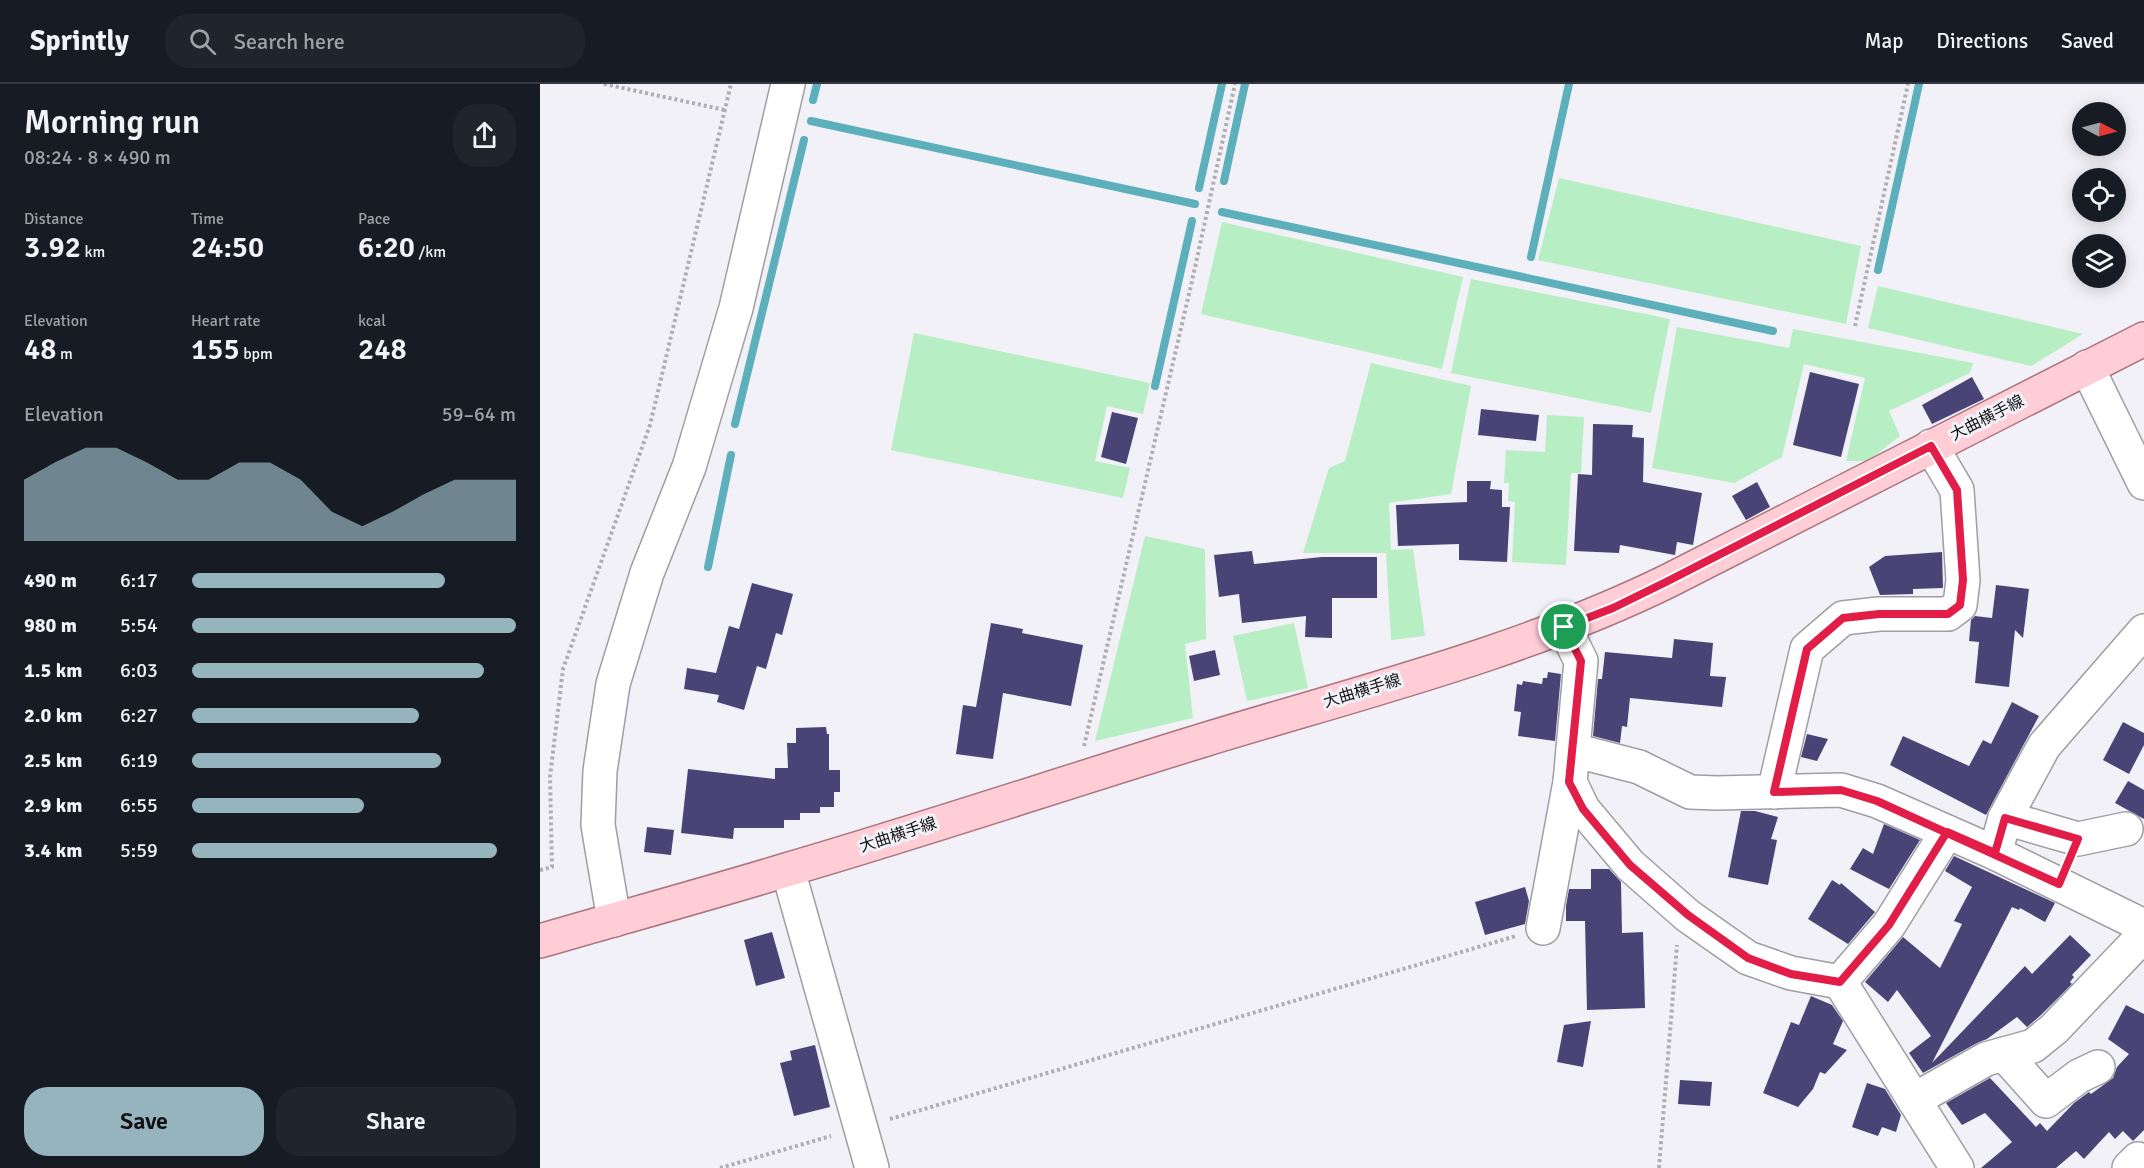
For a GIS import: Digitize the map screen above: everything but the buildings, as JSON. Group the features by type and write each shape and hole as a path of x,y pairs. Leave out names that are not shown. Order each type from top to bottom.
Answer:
{"main road":[{"name":"大曲横手線","path":"540,941 788,870 1454,664 1564,627 1613,608 1668,581 2144,339"}],"street":[{"path":"614,920 597,825 600,771 613,684 647,573 689,467 736,308 788,84"},
{"path":"2087,367 2144,483"},
{"path":"1774,792 1807,649 1843,618 1879,614 1948,614 1960,605 1963,580 1957,490 1931,446"},
{"path":"1543,928 1571,766 1581,661 1564,627"},
{"path":"1995,853 2005,818 2044,746 2144,631"},
{"path":"1571,766 1639,767 1690,792 1841,790 1877,801 1995,853 2144,926"},
{"path":"1571,766 1583,809 1630,865 1680,909 1748,958 1791,974 1840,982 1957,1168"},
{"path":"2005,818 2078,839 2126,829"},
{"path":"1840,982 1889,925 1947,832"},
{"path":"2059,884 2078,839"},
{"path":"788,870 872,1168"},
{"path":"1914,1100 1986,1059 2033,1046 2054,1029 2144,935"},
{"path":"2004,1054 2046,1101 2079,1076 2098,1067"}],"path":[{"path":"604,84 725,110"},
{"path":"540,870 552,867 550,777 563,669 650,425 731,84"},
{"path":"1077,779 1235,84"},
{"path":"1855,326 1908,84"},
{"path":"1659,1168 1680,909"},
{"path":"720,1168 1543,928"}],"green space":[{"path":"1559,178 1861,246 1846,324 1538,260"},
{"path":"1222,222 1463,277 1442,369 1201,314"},
{"path":"1471,279 1670,319 1651,413 1451,373"},
{"path":"1878,286 2083,334 2031,366 1868,328"},
{"path":"1677,327 1789,348 1793,329 1973,363 1970,373 1889,411 1900,436 1868,461 1846,461 1865,378 1804,364 1782,457 1734,483 1652,468"},
{"path":"914,333 1150,383 1143,414 1107,406 1095,461 1130,468 1123,498 891,450"},
{"path":"1371,363 1471,386 1451,494 1389,503 1391,550 1413,549 1425,636 1391,640 1386,553 1303,553 1329,468 1345,461"},
{"path":"1547,415 1584,417 1581,473 1571,473 1566,565 1512,562 1515,502 1508,501 1509,483 1504,483 1506,450 1545,452"},
{"path":"1145,536 1205,549 1206,639 1185,644 1193,718 1095,741"},
{"path":"1294,623 1308,688 1247,701 1233,636"}],"waterway":[{"path":"813,100 817,84"},
{"path":"1199,188 1222,84"},
{"path":"1224,181 1245,84"},
{"path":"1531,257 1569,84"},
{"path":"1878,270 1919,84"},
{"path":"811,121 1195,204"},
{"path":"735,424 804,140"},
{"path":"1222,212 1773,331"},
{"path":"1155,386 1192,221"},
{"path":"708,567 731,455"}],"route":[{"path":"1564,627 1581,661 1569,782 1583,809 1630,865 1688,915 1748,958 1791,974 1840,982 1889,925 1947,832 1995,853 2005,818 2078,839 2059,884 1995,853 1877,801 1841,790 1774,792 1807,649 1843,618 1879,614 1930,616 1948,614 1960,605 1963,580 1957,490 1931,446 1668,581 1613,608 1564,627"}]}
